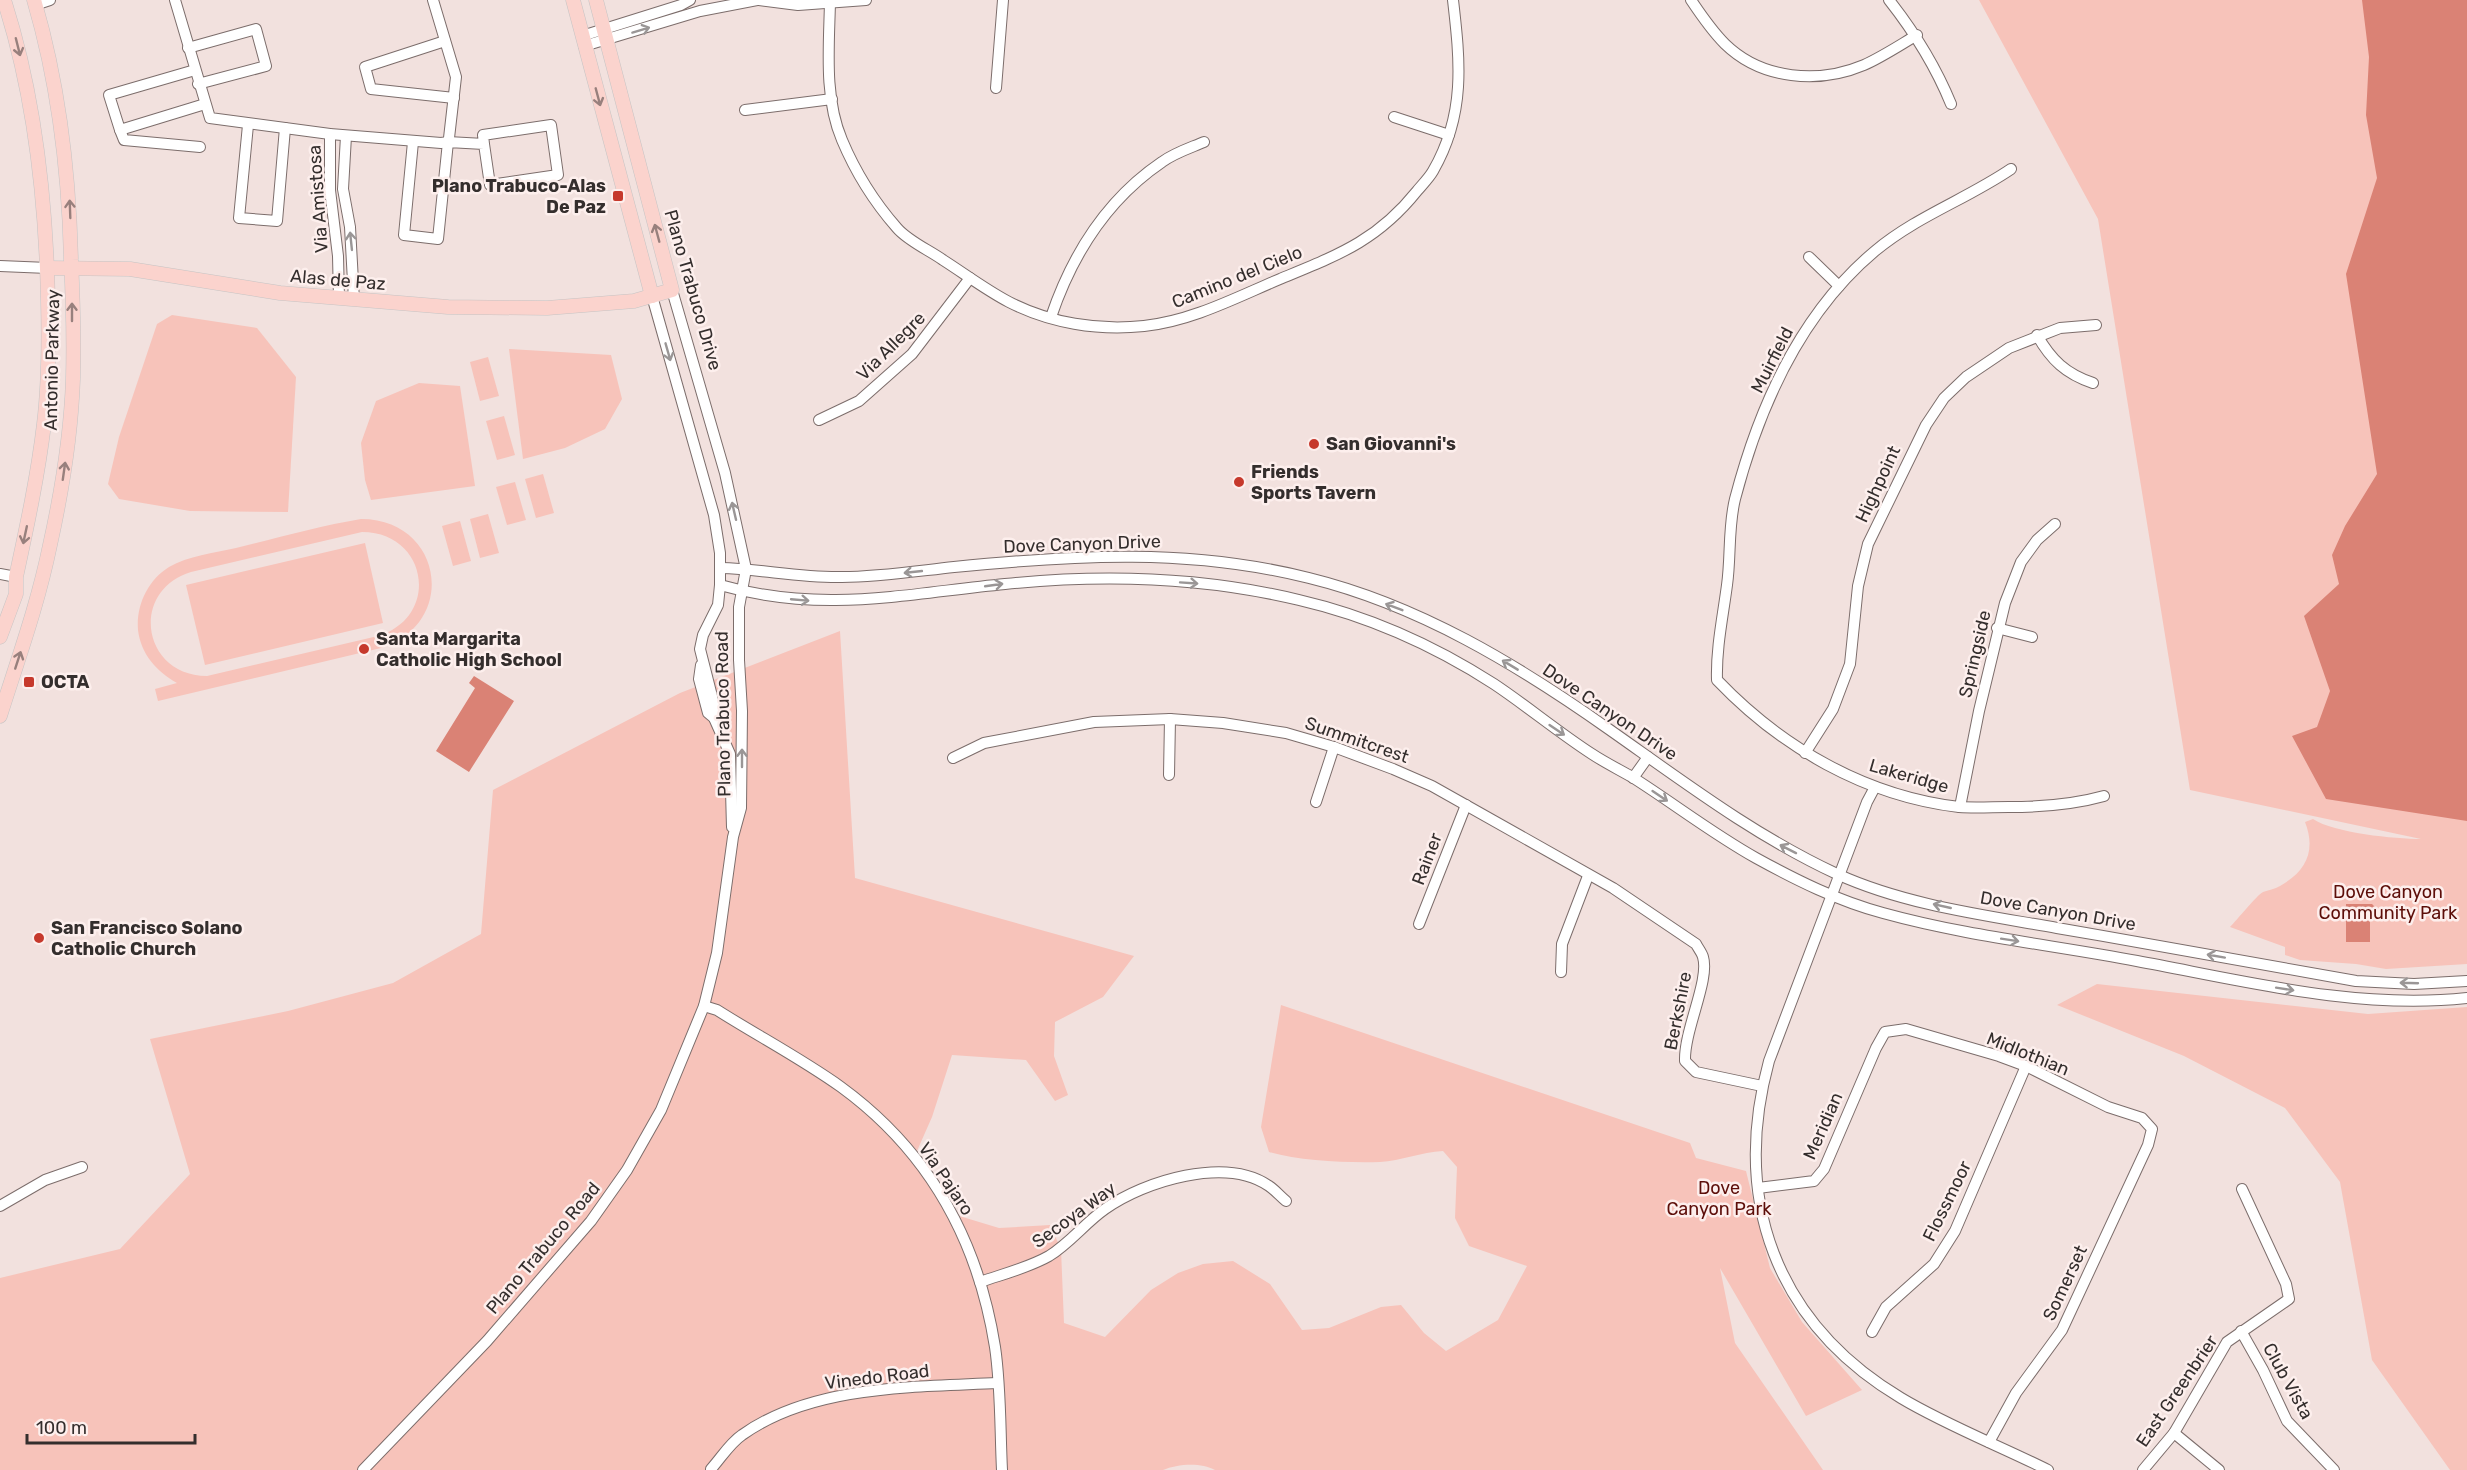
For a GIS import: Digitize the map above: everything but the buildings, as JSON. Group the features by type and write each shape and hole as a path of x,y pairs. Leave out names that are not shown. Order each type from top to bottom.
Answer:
{"main road":[{"name":"Antonio Parkway","path":"0,637 16,594 16,577 44,423 49,346 48,268 43,197 19,50 4,0"},
{"path":"573,0 652,296"},
{"name":"Plano Trabuco Drive","path":"596,0 672,290"},
{"name":"Antonio Parkway","path":"0,716 36,604 60,495 68,440 73,378 69,195 61,125 34,2"},
{"name":"Alas de Paz","path":"48,268 130,268 280,293 448,307 547,308 634,301 672,290"}],"street":[{"path":"34,2 50,0"},
{"path":"120,130 205,104 175,0"},
{"path":"413,142 404,235 438,239 456,77 432,0"},
{"path":"605,34 690,0"},
{"path":"583,41 721,3 758,0 798,5 821,1 866,0"},
{"path":"996,88 1003,0"},
{"name":"Camino del Cielo","path":"821,1 832,99 842,141 880,206 899,230 1009,302 1050,317 1088,326 1111,328 1144,326 1191,316 1336,256 1375,234 1403,209 1433,171 1449,135 1459,92 1459,55 1453,0"},
{"path":"1691,0 1726,45 1768,70 1791,76 1840,73 1866,64 1917,35"},
{"path":"1889,0 1917,35 1939,75 1951,104"},
{"path":"188,48 256,29 266,66 198,84"},
{"path":"445,41 365,67 371,89 454,98"},
{"path":"195,70 109,95 124,140 200,147"},
{"path":"745,110 832,99"},
{"name":"Via Amistosa","path":"205,104 210,118 248,124 413,142 484,144"},
{"path":"1394,117 1449,135"},
{"name":"Via Amistosa","path":"248,124 239,218 277,221 285,128"},
{"path":"551,125 558,175 490,186 484,144 483,135 551,125"},
{"name":"Via Amistosa","path":"330,134 330,190 338,255 339,298"},
{"name":"Via Amistosa","path":"346,136 343,189 352,245 354,300"},
{"path":"1050,317 1063,283 1085,241 1110,207 1163,161 1204,142"},
{"name":"Muirfield","path":"1716,664 1728,582 1735,501 1768,405 1786,365 1809,325 1839,286 1862,262 1905,228 1986,186 2011,169"},
{"path":"1809,257 1839,286"},
{"name":"Alas de Paz","path":"0,266 48,268"},
{"name":"Via Allegre","path":"819,420 859,401 912,354 970,278"},
{"name":"Plano Trabuco Drive","path":"672,290 725,473 746,569 742,591"},
{"path":"652,296 714,515 720,585"},
{"name":"Highpoint","path":"1805,753 1833,709 1850,664 1858,586 1868,544 1926,425 1944,398 1966,377 2009,348 2037,335 2060,328 2096,325"},
{"path":"2037,335 2044,349 2073,376 2093,383"},
{"name":"Springside","path":"1960,807 1997,628 2020,562 2037,540 2055,524"},
{"name":"Dove Canyon Drive","path":"720,568 841,578 1053,559 1133,555 1213,560 1305,577 1343,587 1448,630 1522,672 1774,842 1840,875 1888,893 1977,914 2347,979 2414,984 2467,981"},
{"path":"0,574 16,577"},
{"name":"Dove Canyon Drive","path":"720,585 742,591 806,601 843,601 937,593 1005,584 1085,579 1149,579 1222,585 1302,600 1356,616 1424,644 1495,684 1592,754 1754,857 1832,895 1881,913 1975,934 2124,958 2279,988 2428,1003 2467,998"},
{"name":"Plano Trabuco Road","path":"720,585 718,605 700,649 716,712 714,718 730,754 733,837"},
{"name":"Plano Trabuco Road","path":"363,1470 487,1341 591,1221 627,1170 661,1110 704,1006 717,953 733,837 741,807 742,722 738,638 742,591"},
{"path":"1997,628 2032,637"},
{"name":"Lakeridge","path":"1716,664 1717,680 1758,719 1805,753 1875,787 1913,799 1960,807 2076,804 2104,796"},
{"path":"1168,776 1170,719"},
{"name":"Summitcrest","path":"953,758 984,743 1094,722 1170,719 1223,723 1286,733 1393,768 1466,805 1587,876 1613,888 1696,944 1703,956"},
{"path":"1316,802 1334,747"},
{"path":"1633,778 1648,757"},
{"path":"1875,787 1867,802 1762,1086 1755,1136 1758,1188 1764,1224 1777,1261 1804,1311 1831,1344 1871,1378 1902,1399 2048,1470"},
{"name":"Rainer","path":"1419,924 1466,805"},
{"path":"1561,972 1562,944 1587,876"},
{"name":"Berkshire","path":"1703,956 1703,976 1685,1045 1685,1061 1696,1072 1762,1086"},
{"name":"Via Pajaro","path":"704,1006 717,1010 842,1088 891,1130 922,1166 944,1199 966,1240 980,1282 995,1350 1002,1470"},
{"name":"Midlothian","path":"1885,1032 1906,1029 2026,1066 2108,1107 2142,1118 2152,1129"},
{"name":"Meridian","path":"1758,1188 1814,1181 1824,1169 1885,1032"},
{"name":"Flossmoor","path":"1872,1332 1886,1307 1934,1264 1955,1231 2026,1066"},
{"name":"Somerset","path":"1989,1442 2016,1393 2062,1330 2148,1145 2152,1129"},
{"path":"0,1206 45,1180 82,1167"},
{"name":"Secoya Way","path":"980,1282 1050,1255 1107,1207 1133,1192 1168,1178 1213,1173 1251,1177 1269,1185 1286,1201"},
{"name":"East Greenbrier","path":"2143,1470 2174,1434 2227,1342 2289,1299 2286,1284 2242,1189"},
{"name":"Club Vista","path":"2241,1331 2263,1370 2286,1421 2334,1470"},
{"name":"Vinedo Road","path":"711,1468 741,1435 772,1418 817,1401 865,1392 997,1383"},
{"path":"2174,1434 2219,1470"}],"green space":[{"name":"Dove Canyon Community Park","path":"1979,0 2467,0 2467,964 2386,969 2356,964 2300,960 2285,955 2285,947 2230,927 2260,894 2278,887 2303,867 2310,842 2305,822 2313,819 2350,831 2396,838 2421,839 2190,790 2098,219"},
{"path":"172,315 257,328 296,377 288,512 190,511 119,499 108,484 119,437 157,324"},
{"path":"509,349 611,355 622,399 605,429 565,448 523,459"},
{"path":"488,357 499,396 480,401 470,362"},
{"path":"419,383 460,386 475,486 371,500 365,480 361,443 376,401"},
{"path":"504,416 515,455 497,460 486,421"},
{"path":"543,474 554,513 536,518 525,479"},
{"path":"515,482 526,520 507,525 496,487"},
{"path":"488,514 499,553 480,558 470,519"},
{"path":"361,519 389,524 410,536 424,553 431,574 431,596 422,617 406,635 381,648 158,701 155,689 177,683 162,673 146,654 140,639 138,621 145,594 162,572 176,563 193,557","holes":["362,532 384,536 401,546 413,560 418,577 418,595 411,612 398,626 378,636 207,676 185,672 168,662 157,648 151,631 152,613 158,596 171,582 191,572"]},
{"path":"460,521 471,561 453,566 442,526"},
{"path":"365,543 383,623 205,665 186,585"},
{"name":"Dove Canyon Park","path":"840,631 855,878 1134,956 1103,997 1055,1022 1054,1056 1068,1095 1055,1101 1026,1060 952,1055 932,1117 913,1160 956,1215 999,1228 1050,1225 1061,1249 1064,1323 1105,1337 1151,1290 1178,1273 1203,1264 1233,1261 1270,1284 1302,1330 1329,1328 1381,1307 1401,1305 1424,1333 1446,1351 1498,1320 1527,1266 1469,1246 1455,1218 1457,1167 1443,1151 1388,1161 1367,1162 1309,1159 1269,1152 1261,1127 1281,1005 1690,1143 1696,1158 1746,1171 1770,1268 1802,1322 1862,1390 1806,1416 1720,1268 1735,1343 1823,1470 1215,1470 1209,1467 1189,1465 1163,1470 0,1470 0,1278 120,1249 190,1174 150,1039 288,1011 393,983 481,934 493,790 680,693"},
{"path":"2097,984 2368,1014 2467,1007 2467,1470 2450,1470 2372,1360 2340,1182 2285,1108 2184,1056 2057,1005"}],"shaded area":[{"path":"2362,0 2467,0 2467,821 2326,799 2292,736 2317,727 2330,691 2304,616 2339,584 2332,555 2345,526 2377,474 2346,274 2377,178 2366,115 2369,57"},
{"path":"474,676 514,701 469,772 436,751 475,688 469,683"},
{"path":"2346,904 2372,904 2377,909 2377,912 2370,918 2370,942 2346,942"}],"place":[{"name":"Plano Trabuco-Alas De Paz","path":"618,196"},
{"name":"San Giovanni's","path":"1314,444"},
{"name":"Friends Sports Tavern","path":"1239,482"},
{"name":"Santa Margarita Catholic High School","path":"364,649"},
{"name":"OCTA","path":"29,682"},
{"name":"San Francisco Solano Catholic Church","path":"39,938"}]}
